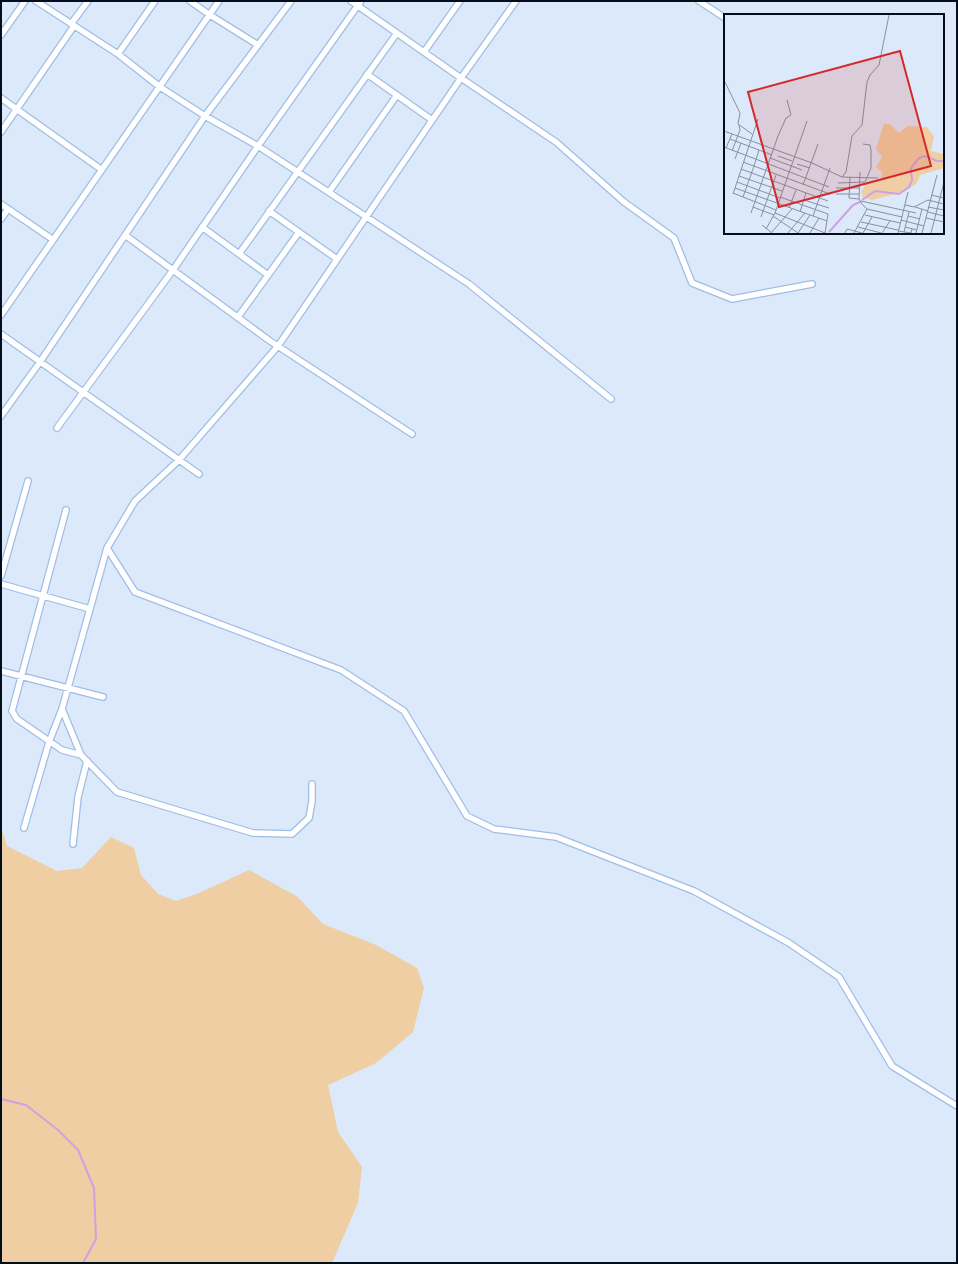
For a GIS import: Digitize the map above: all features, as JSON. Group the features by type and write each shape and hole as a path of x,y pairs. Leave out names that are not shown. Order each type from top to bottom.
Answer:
{"street":[{"path":"1,35 26,1"},
{"path":"36,1 118,54 160,87 205,116 298,171 469,284 611,399"},
{"path":"1,132 88,1"},
{"path":"118,54 155,1"},
{"path":"190,1 258,45"},
{"path":"1,315 52,239 220,1"},
{"path":"1,416 40,362 205,116 291,1"},
{"path":"351,1 360,3 396,33 556,142 624,202 674,238 692,283 732,299 812,284"},
{"path":"424,52 460,1"},
{"path":"24,828 49,742 62,709 107,548 135,501 179,460 278,346 432,120 516,1"},
{"path":"700,1 724,17"},
{"path":"57,428 173,270 258,146 360,3"},
{"path":"239,254 396,33"},
{"path":"367,74 432,120"},
{"path":"329,192 397,95"},
{"path":"1,98 102,170"},
{"path":"1,204 52,239"},
{"path":"1,219 8,209"},
{"path":"270,211 338,259"},
{"path":"202,227 268,275"},
{"path":"238,317 299,232"},
{"path":"125,235 278,346 412,434"},
{"path":"1,334 199,474"},
{"path":"1,576 28,481"},
{"path":"66,510 12,711 17,719 49,742 62,750 81,755"},
{"path":"107,548 135,592 341,670 404,711 467,816 494,828 556,837 694,891 789,943 839,977 892,1066 957,1106"},
{"path":"1,584 90,609"},
{"path":"1,671 103,697"},
{"path":"62,709 81,755 117,792 253,832 292,834 309,818 312,801 312,784"},
{"path":"73,844 78,797 87,761"}],"shaded area":[{"path":"1,827 7,846 57,871 82,868 111,837 134,848 141,875 158,894 176,901 199,893 249,870 298,897 323,924 376,945 417,968 424,988 413,1032 376,1063 328,1085 338,1132 362,1167 358,1203 332,1263 1,1263"}],"waterway":[{"path":"1,1099 26,1105 58,1130 78,1150 94,1188 96,1239 83,1263"}]}
